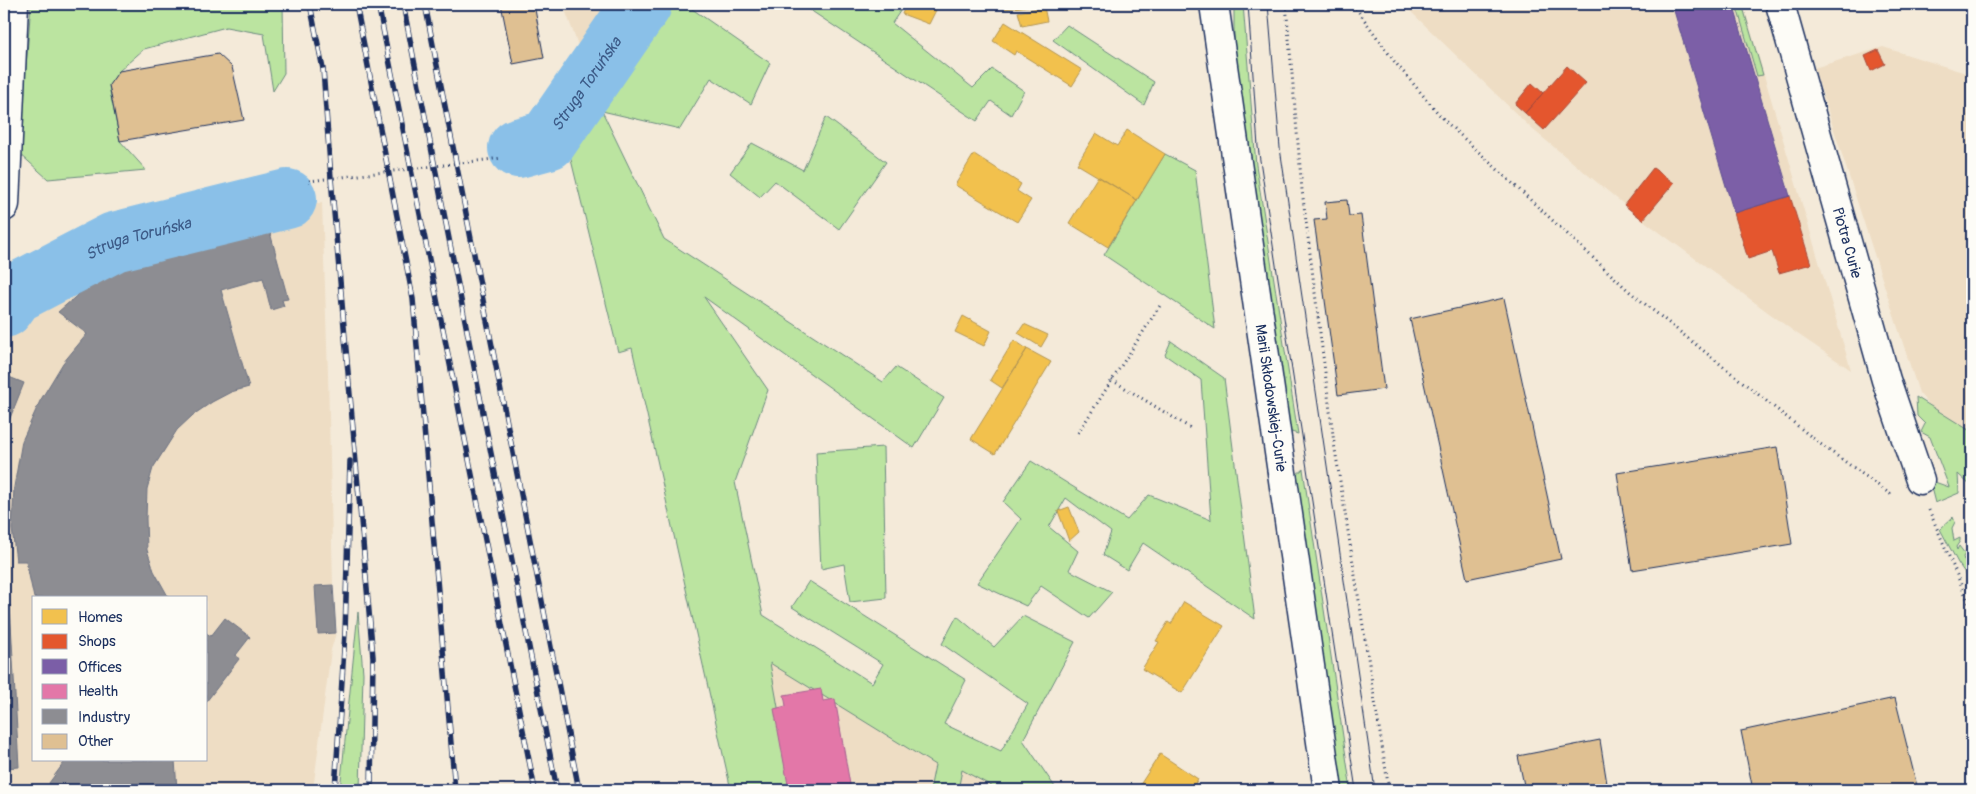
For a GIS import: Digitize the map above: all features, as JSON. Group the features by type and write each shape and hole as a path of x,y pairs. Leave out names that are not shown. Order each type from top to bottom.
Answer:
{"street":[{"path":"4,207 14,4"},
{"name":"Marii Skłodowskiej-Curie","path":"1214,4 1328,790"},
{"name":"Piotra Curie","path":"1780,4 1886,380 1920,480"}],"path":[{"path":"1286,4 1302,190 1334,443 1389,790"},
{"path":"1353,4 1394,61 1444,120 1630,292 1819,443 1898,500"},
{"path":"309,181 502,158"},
{"path":"1078,433 1161,304"},
{"path":"1112,380 1192,429"},
{"path":"1920,480 1933,520 1972,610"},
{"path":"15,789 37,790"}],"shaded area":[{"path":"563,4 609,4 579,48"},
{"path":"1403,4 1743,4 1851,370 1796,333 1643,220 1532,129"},
{"path":"1883,47 1972,75 1972,439 1941,419 1919,393 1814,68"},
{"path":"322,203 336,633 331,650 313,790 4,790 4,327 13,312 95,259 213,224"},
{"path":"758,627 1018,790 762,790"}],"green space":[{"path":"31,4 283,4 284,73 273,91 264,34 226,27 144,49 119,71 109,86 120,141 146,170 48,179 19,153"},
{"path":"652,4 685,4 770,63 751,104 711,78 680,129 602,111 664,239 883,382 896,367 944,398 914,448 704,297 768,390 735,482 763,615 872,683 883,664 792,607 809,581 966,680 944,724 1001,751 1028,704 942,644 957,616 994,647 1023,616 1075,642 1023,740 1057,790 999,790 962,770 958,790 930,790 935,765 770,663 793,790 731,790 632,348 618,352 564,131"},
{"path":"801,4 905,4 892,23 973,88 992,69 1024,91 1011,115 991,101 977,121"},
{"path":"1234,4 1243,4 1256,165 1298,434 1288,431 1234,73"},
{"path":"1736,4 1742,4 1763,75 1757,76"},
{"path":"1067,25 1154,82 1144,105 1053,40"},
{"path":"826,117 886,162 839,229 775,181 760,197 730,173 752,143 803,170"},
{"path":"1165,154 1195,170 1215,329 1104,255"},
{"path":"1171,341 1224,378 1255,619 1143,543 1127,570 1103,555 1111,532 1066,498 1049,527 1078,551 1069,570 1112,592 1089,618 1041,586 1026,606 977,583 1021,519 1003,502 1031,461 1127,520 1149,495 1211,520 1201,380 1165,355"},
{"path":"1916,397 1972,432 1972,487 1958,474 1959,493 1935,503 1929,480 1949,487 1930,437 1921,432 1925,424 1917,416"},
{"path":"883,447 886,598 850,602 844,564 821,569 816,452"},
{"path":"1303,469 1351,790 1341,790 1295,479 1296,475"},
{"path":"1953,517 1955,522 1952,528 1954,541 1960,538 1956,547 1957,550 1959,546 1965,554 1964,560 1971,559 1970,554 1972,556 1972,583 1958,563 1940,529"},
{"path":"358,612 363,673 360,790 340,790"}],"building: Homes":[{"path":"906,4 923,4 936,10 929,24 902,14"},
{"path":"1003,4 1029,4 1030,6 1004,9"},
{"path":"1044,7 1047,21 1022,26 1018,12"},
{"path":"1005,22 1082,70 1072,86 1016,51 1014,55 993,41"},
{"path":"1127,130 1165,154 1137,200 1077,164 1096,133 1117,146"},
{"path":"974,154 1021,184 1017,191 1031,200 1017,222 955,185"},
{"path":"1098,176 1137,200 1108,247 1069,223"},
{"path":"963,316 991,331 984,346 955,332"},
{"path":"1024,324 1048,335 1041,347 1018,333"},
{"path":"1014,340 1027,349 1002,388 990,380"},
{"path":"1027,349 1051,362 995,454 971,439"},
{"path":"1069,507 1079,532 1069,541 1058,511"},
{"path":"1184,602 1224,626 1182,693 1142,669 1159,642 1156,641 1168,622 1171,624"},
{"path":"1160,754 1198,779 1191,790 1142,790 1138,788"}],"building: Shops":[{"path":"1878,50 1885,64 1871,71 1865,56"},
{"path":"1567,66 1586,83 1544,130 1525,113"},
{"path":"1532,83 1543,93 1525,113 1515,104"},
{"path":"1653,168 1674,183 1643,220 1624,205"},
{"path":"1790,196 1811,264 1779,273 1772,251 1748,259 1734,213"}],"building: Offices":[{"path":"1672,4 1733,4 1790,196 1734,213"}],"building: Health":[{"path":"821,689 823,701 835,699 851,790 789,790 774,709 786,706 784,695"}],"building: Industry":[{"path":"268,225 288,299 282,300 284,306 271,310 263,278 221,290 249,387 231,392 193,415 177,430 153,468 147,489 147,550 154,571 168,596 34,596 26,561 16,561 12,529 14,487 22,441 40,401 63,363 87,334 58,312 112,265 152,249"},
{"path":"4,375 24,383 4,433"},
{"path":"333,585 336,633 318,634 315,586"},
{"path":"10,605 19,767 4,768 4,606"},
{"path":"225,618 250,637 236,655 239,659 208,699 208,634 211,636"},
{"path":"65,762 175,762 177,790 52,790 49,783"}],"building: Other":[{"path":"501,4 534,4 544,58 513,64"},
{"path":"218,54 232,67 244,120 120,141 109,85 119,71"},
{"path":"1347,200 1349,216 1361,215 1384,389 1338,395 1314,220 1327,219 1325,202"},
{"path":"1504,298 1561,559 1467,579 1410,319"},
{"path":"1777,447 1792,544 1632,570 1617,473"},
{"path":"1895,698 1918,790 1753,790 1741,731"},
{"path":"1600,740 1608,790 1525,790 1518,756"}],"waterway":[{"name":"Struga Toruńska","path":"518,148 548,140 642,4"},
{"name":"Struga Toruńska","path":"4,308 14,294 114,242 287,199"}],"tram line":[{"path":"1248,4 1258,147 1356,790"},
{"path":"1268,4 1280,148 1375,790"}],"railway":[{"path":"310,4 323,69 373,657 371,790"},
{"path":"356,4 413,299 455,790"},
{"path":"378,4 535,790"},
{"path":"403,4 557,790"},
{"path":"425,4 579,790"},
{"path":"335,790 345,633 350,461"}]}
